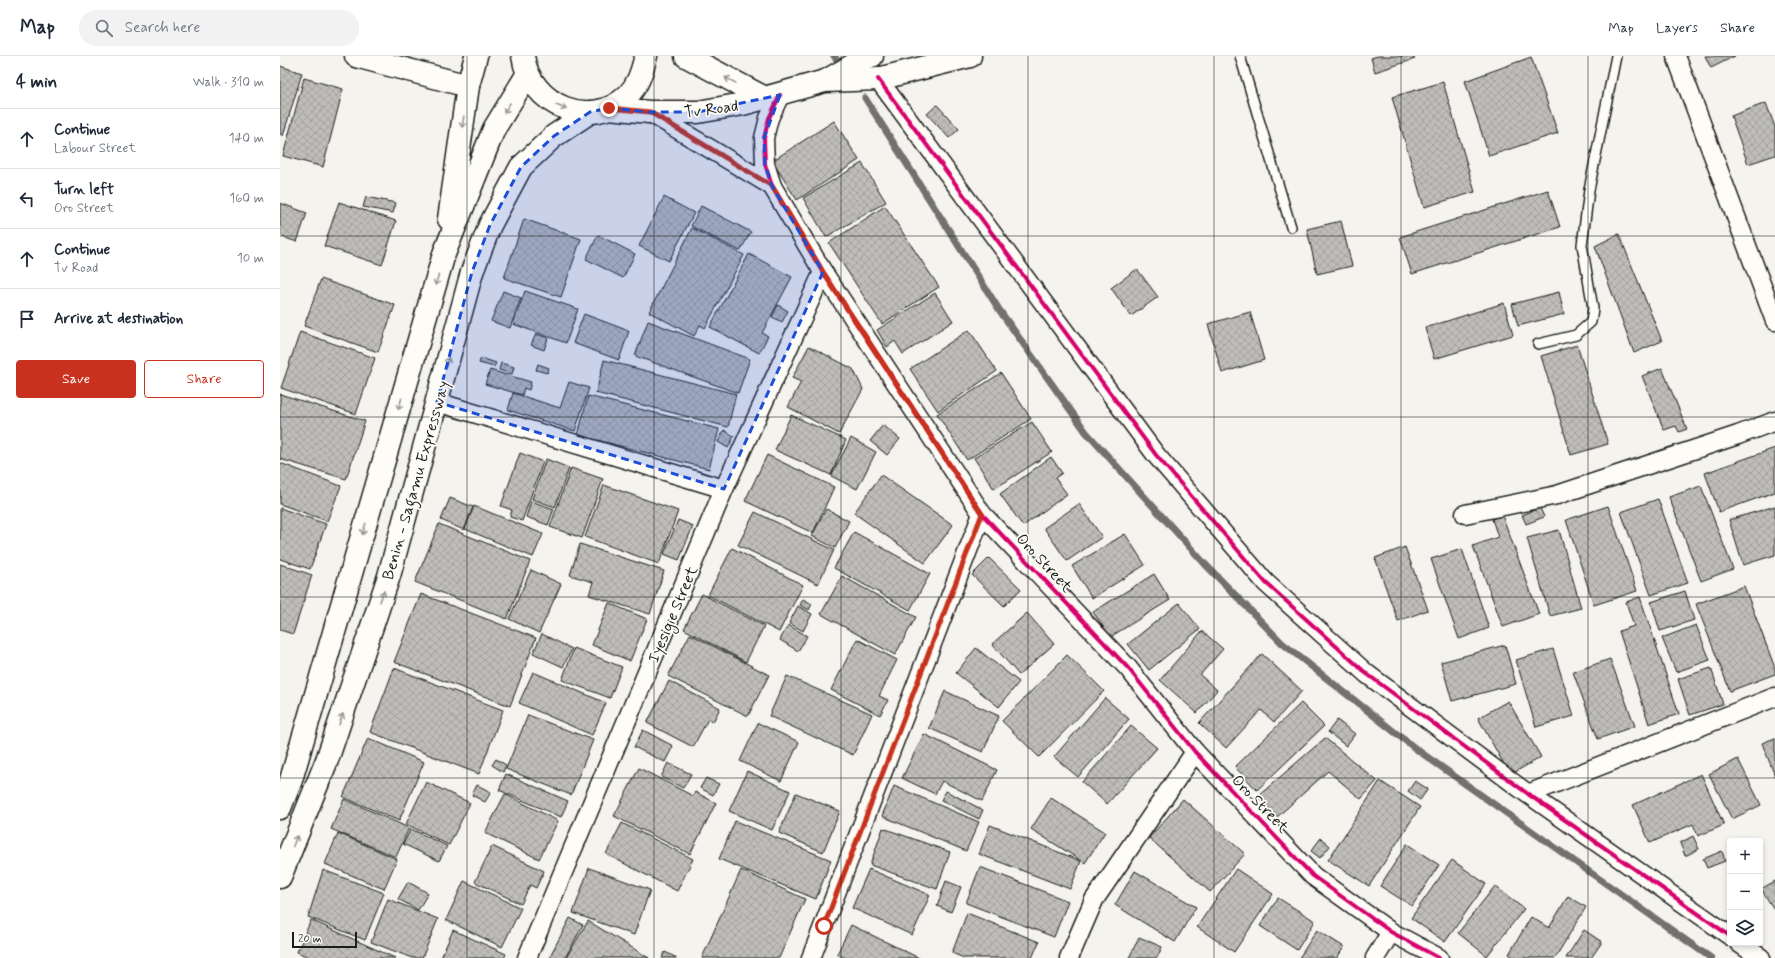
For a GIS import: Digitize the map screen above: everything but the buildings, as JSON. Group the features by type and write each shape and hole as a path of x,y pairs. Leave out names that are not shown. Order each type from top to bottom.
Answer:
{"main road":[{"path":"356,56 468,86"},
{"path":"444,254 468,86 476,56"},
{"name":"Benin - Sagamu Expressway","path":"280,877 327,760 386,584 472,272 490,225 521,167 554,136 628,95 641,76 646,56"},
{"name":"Tv Road","path":"686,56 772,96"},
{"name":"Tv Road","path":"825,81 867,57 872,56"},
{"name":"Tv Road","path":"525,65 538,91 552,103 571,111 599,110 698,112 772,96 825,81 878,79 970,56"},
{"path":"280,808 285,776 444,254 494,128 525,65"}],"street":[{"path":"1676,56 1775,321"},
{"path":"878,79 1156,455 1266,583 1367,674 1528,794 1727,934"},
{"name":"Oro Street","path":"772,96 764,138 765,164 772,186 823,272 982,514 1128,668 1195,752 1313,876 1391,932 1439,958"},
{"name":"Oro Street","path":"650,112 772,186"},
{"name":"Iyesigie Street","path":"527,958 724,490 823,272"},
{"path":"437,402 724,490"},
{"path":"1465,514 1557,495 1738,435 1775,421"},
{"path":"811,958 982,514"},
{"path":"1528,794 1775,697"},
{"path":"1069,958 1094,900 1195,752"},
{"path":"1375,958 1391,932"},
{"path":"1743,946 1761,958"}],"lane":[{"path":"1240,56 1291,227"},
{"path":"1538,344 1576,335 1591,322 1593,308 1582,245 1589,190 1616,56"}],"highlighted area":[{"path":"780,95 764,138 765,164 772,186 823,272 724,489 437,402 472,272 490,225 521,167 554,136 590,112 609,108 649,112 698,112"}],"waterway":[{"path":"834,56 840,64"},
{"path":"865,98 1000,311 1086,432 1205,564 1282,643 1416,749 1711,958"}],"cycle path":[{"path":"878,79 1156,455 1266,583 1367,674 1528,794 1727,934"},
{"path":"780,95 769,118 764,138 765,164 772,186 823,272 982,514 1128,668 1195,752 1313,876 1391,932 1439,958"}],"route":[{"path":"609,108 650,112 772,186 823,272 982,514 824,926"}]}
